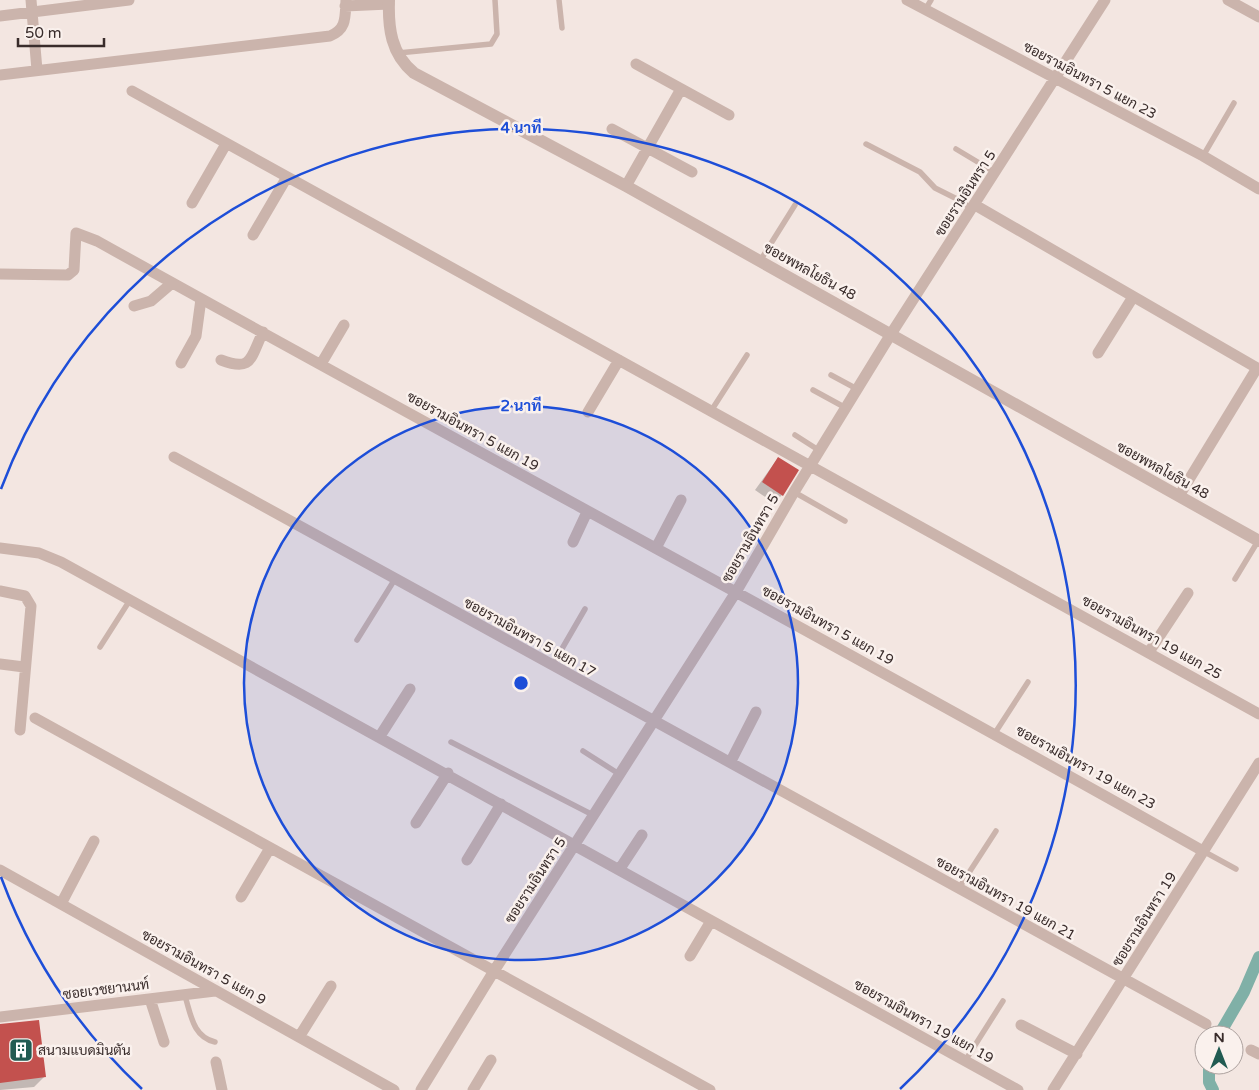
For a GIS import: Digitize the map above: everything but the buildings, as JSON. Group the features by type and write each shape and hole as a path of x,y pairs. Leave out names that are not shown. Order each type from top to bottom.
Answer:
{"street":[{"path":"0,16 32,6 129,0"},
{"name":"ซอยรามอินทรา 5 แยก 23","path":"906,0 928,5 1055,79 1203,156 1259,189"},
{"name":"ซอยรามอินทรา 5","path":"421,1090 494,971 736,592 794,492 891,334 974,208 1104,0"},
{"path":"1228,0 1259,17"},
{"path":"0,75 330,36 337,34 345,25 346,3 389,2 391,34 396,53"},
{"path":"32,6 37,70"},
{"name":"ซอยพหลโยธิน 48","path":"396,53 403,63 414,72 626,186 1259,541"},
{"path":"636,64 729,115"},
{"path":"626,186 682,89"},
{"path":"132,91 811,466"},
{"path":"612,128 692,172"},
{"path":"192,203 226,144"},
{"path":"253,235 287,177"},
{"path":"974,208 1258,367 1178,496"},
{"name":"ซอยรามอินทรา 5 แยก 19","path":"0,274 68,275 74,270 76,233 97,241 587,512 954,711"},
{"path":"134,306 151,301 172,283"},
{"path":"1098,353 1133,297"},
{"path":"181,363 196,336 201,299"},
{"path":"321,364 344,325"},
{"path":"221,360 236,366 243,366 248,363 262,332"},
{"path":"588,412 619,360"},
{"name":"ซอยรามอินทรา 5 แยก 17","path":"174,457 653,722 731,762 874,841"},
{"name":"ซอยรามอินทรา 19 แยก 25","path":"811,466 1259,714"},
{"path":"656,548 680,500"},
{"path":"573,542 587,512"},
{"name":"ซอยรามอินทรา 19 แยก 19","path":"0,548 39,553 53,558 448,773 575,846 1018,1090"},
{"path":"0,591 26,596 31,606 24,667 20,730"},
{"path":"1149,652 1188,593"},
{"path":"0,664 24,667"},
{"path":"380,736 410,689"},
{"name":"ซอยรามอินทรา 19 แยก 23","path":"954,711 1203,851"},
{"path":"731,762 756,712"},
{"path":"35,718 710,1090"},
{"name":"ซอยรามอินทรา 19","path":"1053,1090 1259,763"},
{"path":"416,823 448,773"},
{"path":"467,860 501,804"},
{"path":"619,870 642,835"},
{"path":"61,904 94,841"},
{"name":"ซอยรามอินทรา 19 แยก 21","path":"874,841 1206,1024"},
{"path":"241,897 270,848"},
{"name":"ซอยรามอินทรา 5 แยก 9","path":"0,870 5,876 61,904 394,1090"},
{"path":"690,956 711,921"},
{"path":"299,1037 331,986"},
{"name":"ซอยเวชยานนท์","path":"0,1017 215,991"},
{"path":"150,999 164,1042"},
{"path":"1021,1025 1077,1054"},
{"path":"473,1090 491,1060"},
{"path":"216,1062 222,1090"}],"lane":[{"path":"396,53 491,44 497,34 495,0"},
{"path":"559,0 562,28"},
{"path":"1203,156 1234,103"},
{"path":"866,144 920,172 936,188 974,208"},
{"path":"956,149 996,173"},
{"path":"760,261 795,206"},
{"path":"711,411 747,355"},
{"path":"831,375 858,389"},
{"path":"813,390 846,408"},
{"path":"795,435 820,451"},
{"path":"794,492 845,520"},
{"path":"1235,579 1259,541"},
{"path":"357,640 396,579"},
{"path":"100,647 130,600"},
{"path":"552,666 585,609"},
{"path":"995,733 1028,682"},
{"path":"450,742 593,815"},
{"path":"583,752 619,774"},
{"path":"958,889 996,831"},
{"path":"1203,851 1236,869"},
{"path":"185,996 196,1030 207,1040 215,1042"},
{"path":"965,1061 1003,1000"}],"waterway":[{"path":"1225,1025 1244,992 1259,957"},
{"path":"1209,1075 1209,1082 1213,1090"}],"place":[{"name":"สนามแบดมินตัน","path":"21,1050"}]}
